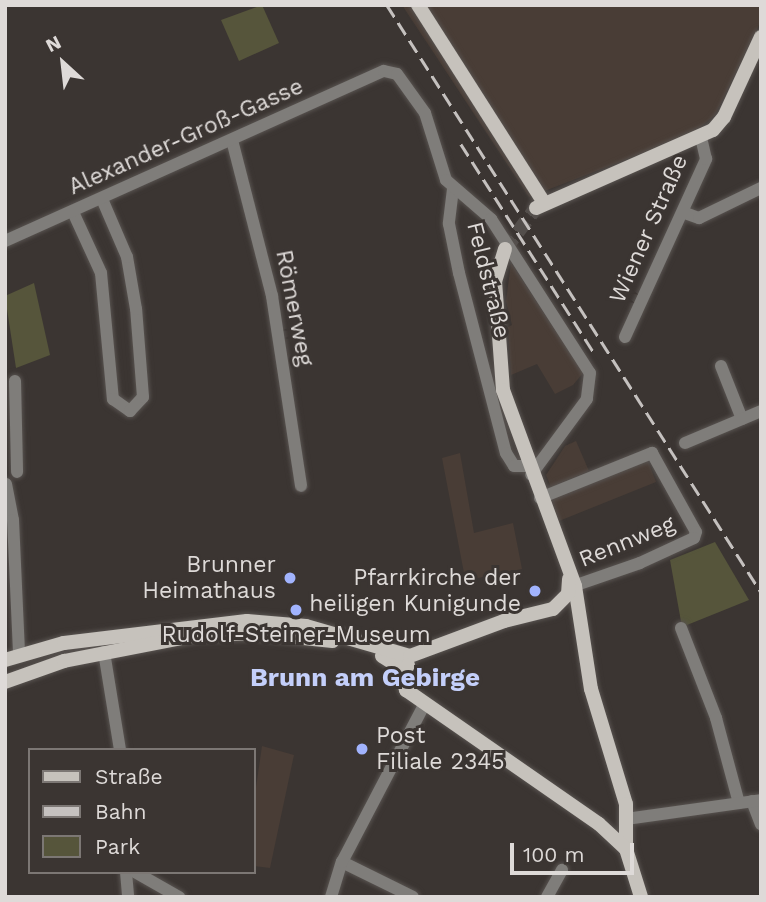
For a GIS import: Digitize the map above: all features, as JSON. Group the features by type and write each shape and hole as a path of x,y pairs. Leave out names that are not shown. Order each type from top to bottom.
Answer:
{"main road":[{"name":"Wiener Straße","path":"418,5 539,205 701,138 724,117 761,37"},
{"path":"505,249 495,281 500,376 529,470 568,571 583,626 596,712 619,777 626,819 626,849 641,897"},
{"path":"572,587 562,603 553,609 504,621 412,659 404,670 406,690 599,824 626,849"},
{"path":"553,609 566,611 583,626"},
{"path":"12,657 274,621 338,633 402,656 429,651"},
{"path":"217,628 346,643 382,656 404,670"},
{"path":"5,682 103,645"},
{"path":"599,824 626,819"}],"street":[{"name":"Alexander-Groß-Gasse","path":"5,241 384,71 397,74 409,85 425,113 439,164 453,189"},
{"name":"Wiener Straße","path":"625,337 685,213 706,159 701,138"},
{"name":"Römerweg","path":"232,141 272,296 301,486"},
{"path":"685,213 699,218 761,188"},
{"name":"Feldstraße","path":"453,189 449,225 506,453 514,466 529,470"},
{"path":"453,189 494,222 582,359 592,380 592,390 529,470"},
{"path":"73,212 101,274 113,399 130,411 143,397 136,309 127,257 102,199"},
{"path":"720,366 743,419"},
{"path":"15,381 10,425 17,472"},
{"path":"685,443 761,411"},
{"name":"Rennweg","path":"540,498 652,453 696,532 694,538 572,587"},
{"path":"6,484 12,520 12,657"},
{"path":"681,628 761,824"},
{"path":"103,645 120,748"},
{"path":"331,897 342,862 425,703"},
{"path":"626,819 751,801"},
{"path":"342,862 413,897"},
{"path":"547,897 562,870"},
{"path":"126,874 128,897"},
{"path":"139,874 179,897"}],"shaded area":[{"path":"402,5 761,5 761,21 715,115 692,134 529,197"},
{"path":"511,263 583,373 573,385 555,394 537,364 511,375 508,327 512,325 506,301"},
{"path":"576,441 589,471 551,487 546,475 565,446"},
{"path":"460,453 474,533 513,523 522,569 468,580 464,573 442,458"},
{"path":"648,461 656,482 559,521 550,500"},
{"path":"262,746 294,755 270,868 256,866 256,787"}],"green space":[{"path":"262,5 279,43 239,61 221,20"},
{"path":"34,283 50,355 16,368 5,296"},
{"path":"715,542 749,600 682,627 670,560"}],"tunnel":[{"path":"505,249 536,208"}],"railway":[{"path":"387,5 761,592"},
{"path":"461,144 594,353"}],"place":[{"name":"Brunner Heimathaus","path":"290,578"},
{"name":"Pfarrkirche der heiligen Kunigunde","path":"535,591"},
{"name":"Rudolf-Steiner-Museum","path":"296,610"},
{"name":"Post Filiale 2345","path":"362,749"}],"district":[{"name":"Brunn am Gebirge","path":"365,678"}]}
